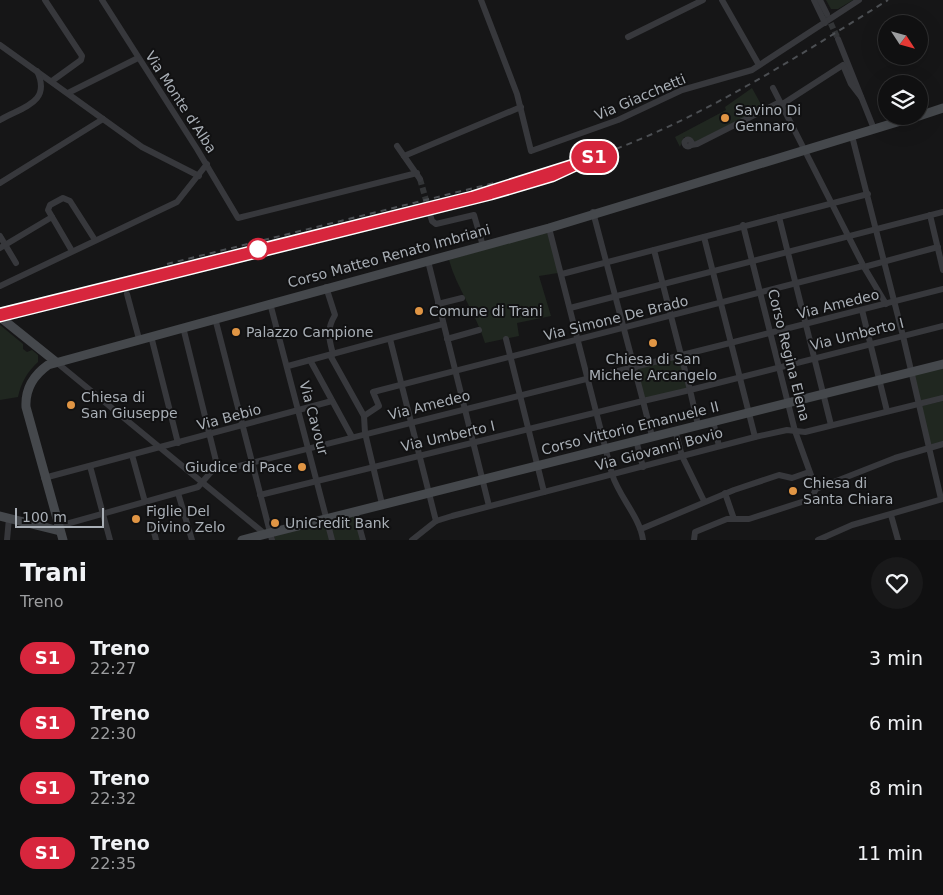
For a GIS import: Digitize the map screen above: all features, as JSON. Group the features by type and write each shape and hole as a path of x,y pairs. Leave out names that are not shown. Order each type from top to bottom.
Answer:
{"street":[{"path":"45,0 82,56 81,60 52,81"},
{"name":"Via Monte d'Alba","path":"102,0 207,164 238,218 419,176 404,156"},
{"path":"397,146 404,156 521,107 481,0"},
{"path":"628,37 703,0"},
{"path":"722,0 759,65"},
{"path":"814,0 825,23"},
{"path":"820,0 827,14"},
{"name":"Via Giacchetti","path":"521,107 531,152 618,120 682,90 749,71 859,0"},
{"path":"838,39 874,129"},
{"path":"0,45 157,156 198,176"},
{"path":"68,93 138,58"},
{"path":"690,145 697,144 781,104 842,66 851,84 861,97"},
{"path":"0,120 31,104 39,97 42,83 37,70"},
{"path":"773,88 863,267 886,304"},
{"name":"Corso Matteo Renato Imbriani","path":"928,113 943,108"},
{"path":"0,183 103,119"},
{"name":"Corso Matteo Renato Imbriani","path":"60,532 44,478 26,401 27,392 36,376 56,362 326,287 549,228 593,212 888,125"},
{"path":"818,540 852,525 942,499 868,194 852,136"},
{"path":"0,286 176,202 207,164"},
{"path":"562,274 868,194"},
{"path":"72,251 48,210 50,205 63,198 68,198 95,240"},
{"path":"593,212 626,328 652,436"},
{"path":"570,308 943,212"},
{"path":"430,214 432,222 436,224 474,215 484,246"},
{"path":"930,215 943,270"},
{"path":"3,246 52,217"},
{"path":"779,217 831,425"},
{"name":"Corso Regina Elena","path":"744,225 795,431 816,489"},
{"path":"549,228 612,474 618,491 641,529 643,540"},
{"path":"0,236 3,246 16,263"},
{"path":"704,236 755,438"},
{"name":"Via Simone De Brado","path":"364,416 379,406 374,392 671,318 938,247"},
{"path":"654,250 698,425"},
{"path":"428,261 454,373 474,443 489,506"},
{"path":"326,287 335,315 329,324 328,335 331,355 364,416 365,434 382,504"},
{"name":"Via Amedeo","path":"231,468 634,366 732,344 943,289"},
{"path":"127,294 140,339"},
{"path":"438,304 462,298"},
{"name":"Via Cavour","path":"270,303 318,480 332,540"},
{"path":"862,310 887,411"},
{"path":"0,317 269,536"},
{"path":"215,318 269,536"},
{"path":"288,366 443,324"},
{"name":"Via Umberto I","path":"260,495 943,326"},
{"path":"7,540 5,517 60,532 103,513 198,487 217,465 183,327"},
{"path":"446,339 479,330"},
{"path":"151,336 178,443"},
{"path":"390,339 436,521"},
{"path":"506,340 544,492"},
{"path":"310,360 352,437"},
{"name":"Corso Vittorio Emanuele II","path":"269,536 326,518 943,364"},
{"name":"Via Giovanni Bovio","path":"412,540 436,521 489,506 719,446 787,430 805,432 943,398"},
{"name":"Via Bebio","path":"44,478 332,402"},
{"path":"713,421 719,446"},
{"path":"675,430 682,456 704,501"},
{"path":"636,440 642,467"},
{"path":"694,540 696,532 727,519 749,519 811,499 816,489 895,458 943,444"},
{"path":"132,454 145,502"},
{"path":"90,466 110,540"},
{"path":"641,529 725,493 779,475 792,478 809,472"},
{"path":"178,493 192,540"},
{"path":"725,493 734,519"},
{"path":"355,511 363,540"},
{"path":"891,515 898,540"},
{"path":"152,524 156,540"},
{"path":"242,540 269,536"}],"shaded area":[{"path":"826,0 853,0 838,9 831,9"},
{"path":"752,88 763,108 696,142 689,137 684,137 680,147 675,137 726,110 725,107"},
{"path":"548,231 558,273 539,276 551,316 517,323 519,336 485,343 477,321 452,271 449,260"},
{"path":"0,325 23,344 23,349 27,352 32,350 38,355 38,362 25,378 18,397 0,400"},
{"path":"680,357 688,389 644,399 636,368"},
{"path":"943,366 943,396 920,402 913,374"},
{"path":"943,401 943,441 930,445 921,406"},
{"path":"354,516 361,540 274,540 275,535"}],"tunnel":[{"path":"827,15 838,39"},
{"path":"420,179 430,214"}],"railway":[{"path":"0,313 471,196 601,155 643,138 706,108 798,56 888,0"},
{"path":"167,264 494,183"}],"train":[{"name":"S1","path":"0,313 472,196 510,186 595,157 552,177 491,195 0,317"}],"place":[{"name":"Savino Di Gennaro","path":"725,118"},
{"name":"Comune di Trani","path":"419,311"},
{"name":"Palazzo Campione","path":"236,332"},
{"name":"Chiesa di San Michele Arcangelo","path":"653,343"},
{"name":"Chiesa di San Giuseppe","path":"71,405"},
{"name":"Giudice di Pace","path":"302,467"},
{"name":"Chiesa di Santa Chiara","path":"793,491"},
{"name":"Figlie Del Divino Zelo","path":"136,519"},
{"name":"UniCredit Bank","path":"275,523"}]}
